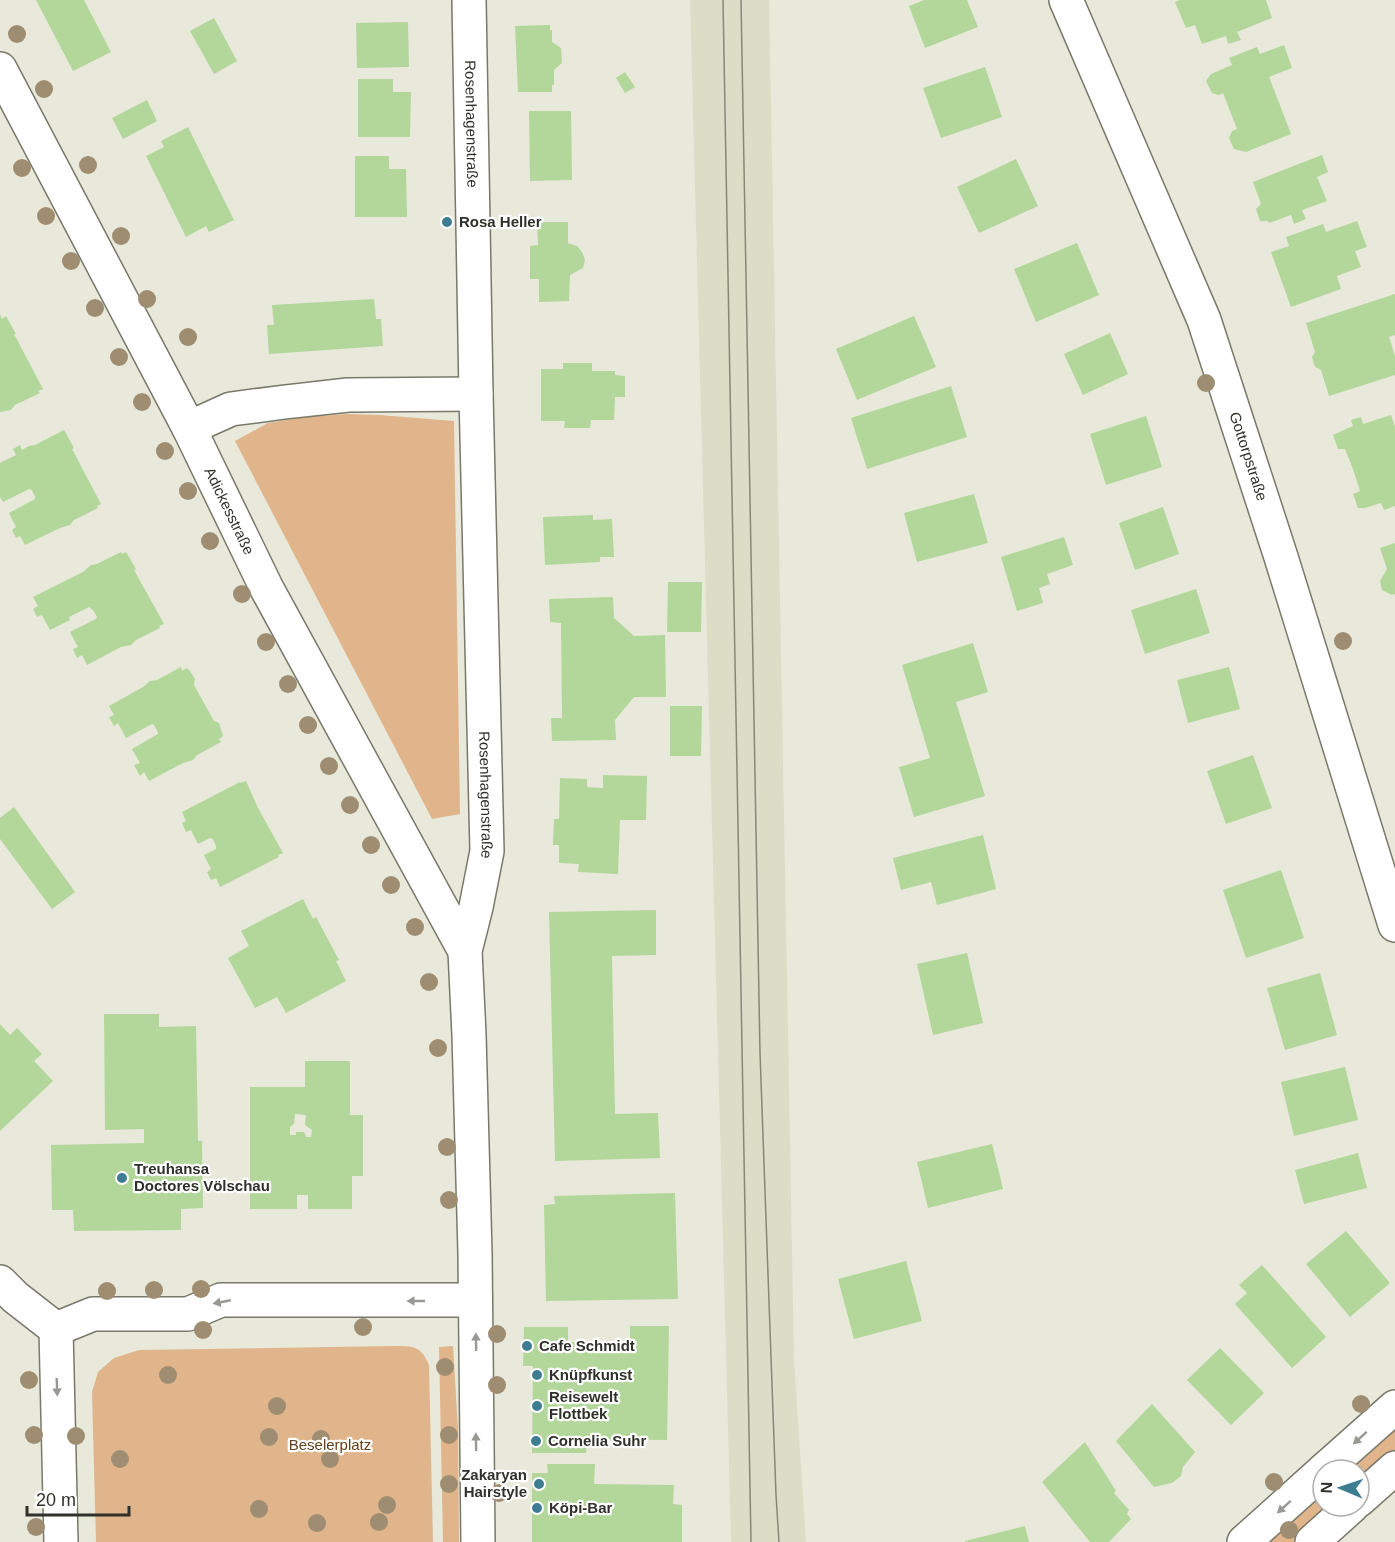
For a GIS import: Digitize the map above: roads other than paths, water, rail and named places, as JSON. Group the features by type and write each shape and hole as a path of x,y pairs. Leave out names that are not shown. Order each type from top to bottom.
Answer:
{"street":[{"name":"Rosenhagenstraße","path":"470,0 476,394 487,851 465,951 475,1300"},
{"name":"Gottorpstraße","path":"1066,0 1204,320 1395,925"},
{"name":"Adickesstraße","path":"0,69 189,428 267,589 465,951"},
{"path":"189,428 231,409 285,402 348,395 476,394"},
{"path":"0,1282 15,1297 56,1329"},
{"path":"56,1329 93,1314 188,1314 221,1300 475,1300 478,1542"},
{"path":"56,1329 61,1542"},
{"path":"1338,1458 1395,1407"},
{"path":"1371,1489 1395,1468"},
{"path":"1244,1542 1311,1483"},
{"path":"1312,1542 1339,1518"}],"tram line":[{"path":"723,0 751,1542"},
{"path":"741,0 760,1053 779,1542"}],"place":[{"name":"Rosa Heller","path":"447,222"},
{"name":"Treuhansa Doctores Völschau","path":"122,1178"},
{"name":"Cafe Schmidt","path":"527,1346"},
{"name":"Knüpfkunst","path":"537,1375"},
{"name":"Reisewelt Flottbek","path":"537,1406"},
{"name":"Cornelia Suhr","path":"536,1441"},
{"name":"Zakaryan Hairstyle","path":"539,1484"},
{"name":"Köpi-Bar","path":"537,1508"}],"park label":[{"name":"Beselerplatz","path":"330,1445"}]}
